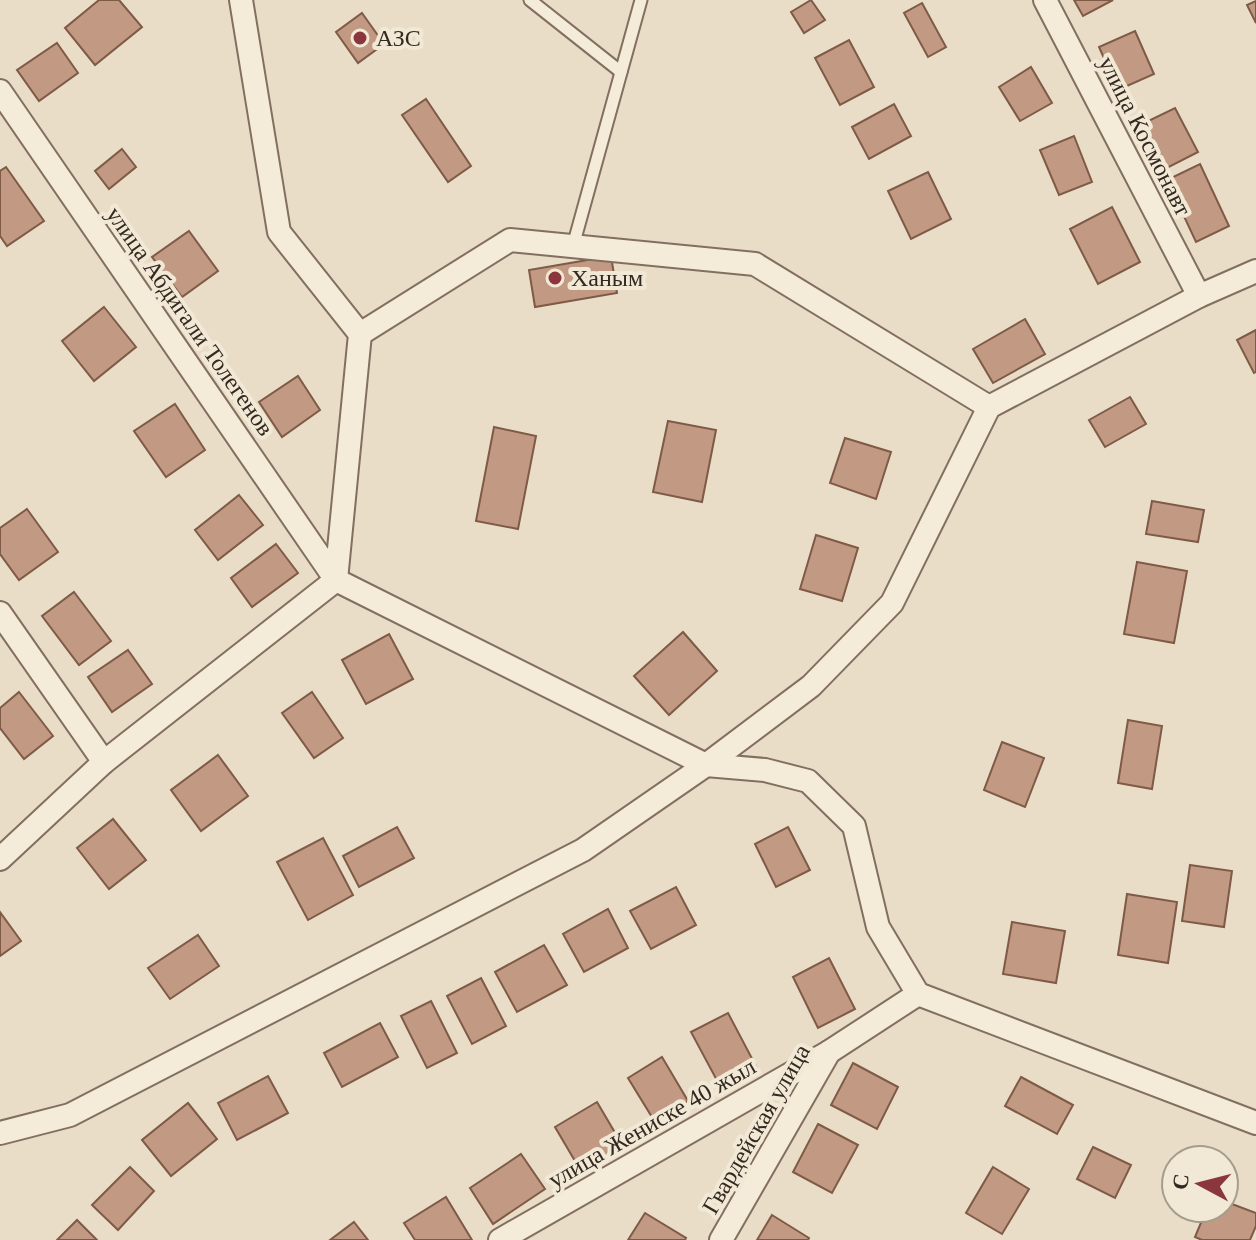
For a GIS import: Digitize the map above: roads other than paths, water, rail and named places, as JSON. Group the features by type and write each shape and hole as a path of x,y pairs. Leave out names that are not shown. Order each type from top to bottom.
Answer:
{"street":[{"path":"0,859 104,762 336,580 360,334 279,232 241,0"},
{"name":"улица Космонавт","path":"1045,0 1199,296"},
{"name":"улица Абдигали Толегенов","path":"0,91 336,580"},
{"path":"360,334 510,240 755,264 989,407"},
{"path":"0,1133 70,1115 583,850 706,765 811,686 892,603 989,407 1199,296 1256,271"},
{"path":"336,580 706,765 765,770 808,781 854,826 878,927 918,994 1256,1123"},
{"path":"0,613 104,762"},
{"name":"Гвардейская улица","path":"721,1240 829,1052 918,994"},
{"name":"улица Жениске 40 жыл","path":"500,1240 829,1052"}],"lane":[{"path":"530,0 621,72"},
{"path":"573,246 641,0"}],"place":[{"name":"АЗС","path":"360,38"},
{"name":"Ханым","path":"555,278"}]}
